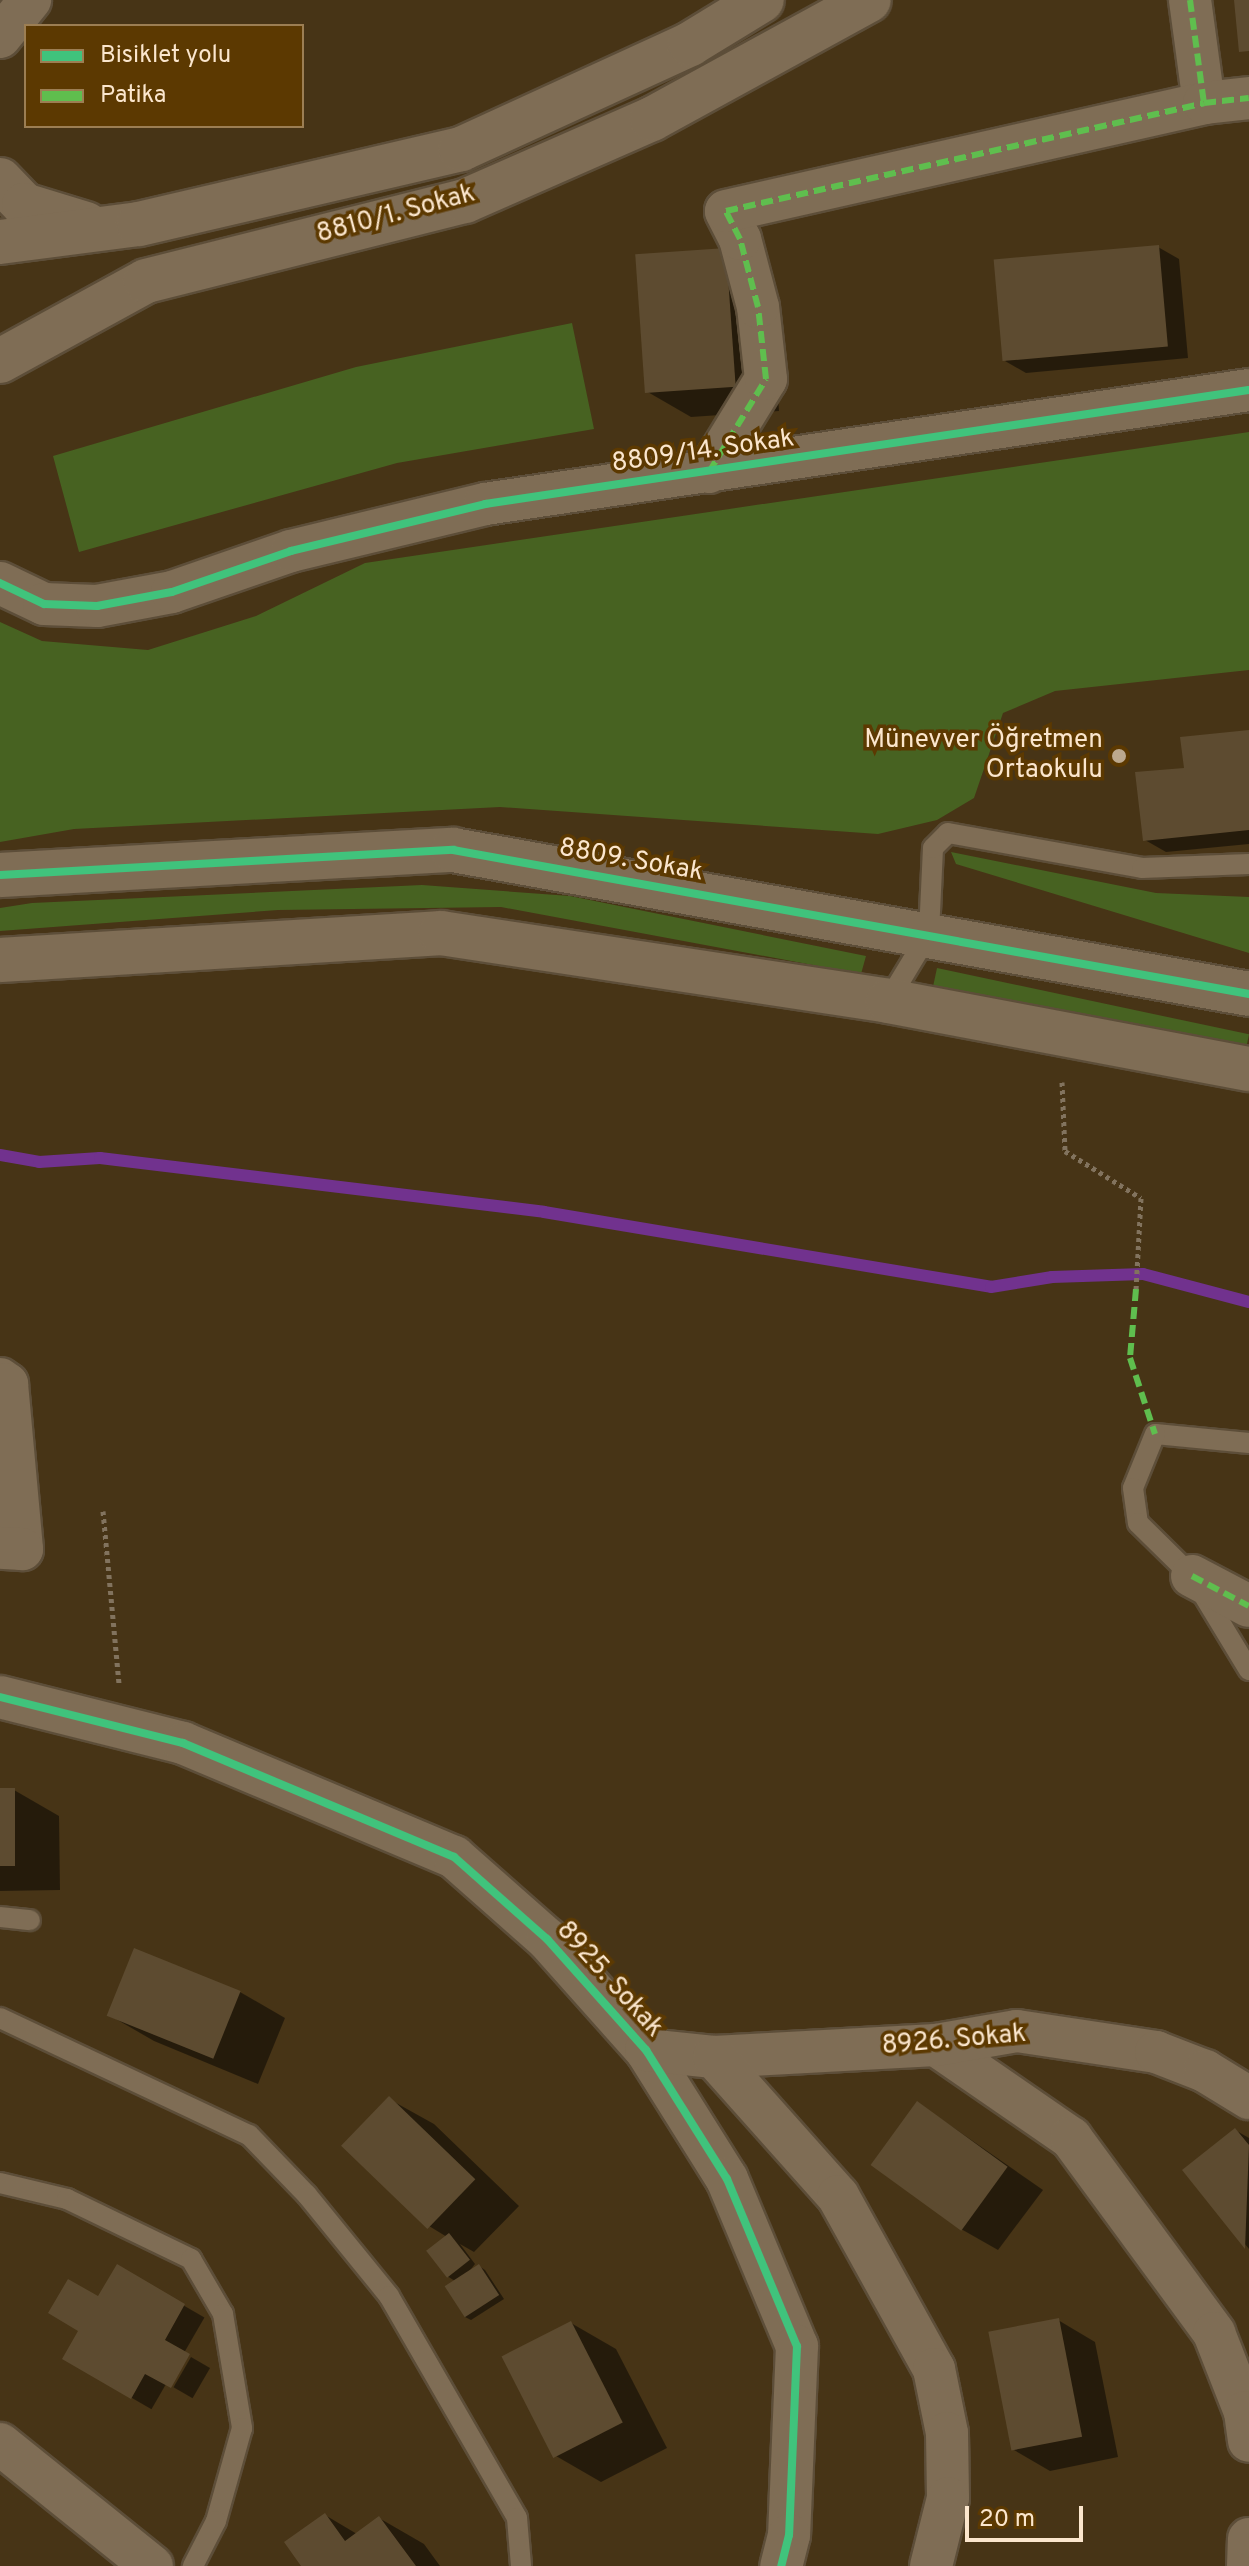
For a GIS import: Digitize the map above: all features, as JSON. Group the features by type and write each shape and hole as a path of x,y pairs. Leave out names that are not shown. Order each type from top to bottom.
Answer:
{"street":[{"path":"0,37 30,0"},
{"name":"8810/1. Sokak","path":"0,242 104,228 461,149 690,44 762,0"},
{"name":"8810/1. Sokak","path":"0,361 146,281 465,201 652,119 869,0"},
{"path":"1190,0 1204,103"},
{"path":"709,472 766,379 758,307 740,239 726,211 1204,103 1249,98"},
{"path":"0,180 24,205 104,228"},
{"name":"8809/14. Sokak","path":"0,583 44,604 97,606 172,592 291,551 485,504 1249,390"},
{"name":"8809. Sokak","path":"0,875 453,850 929,933 1249,994"},
{"path":"0,960 441,933 888,1001 1249,1069"},
{"path":"0,1379 7,1384 22,1549 0,1548"},
{"path":"1192,1576 1249,1606"},
{"name":"8925. Sokak","path":"0,1697 183,1743 454,1857 547,1939 646,2050 727,2179 797,2346 789,2535 781,2566"},
{"name":"8926. Sokak","path":"646,2050 714,2057 936,2045 1017,2031 1156,2052 1205,2071 1249,2098"},
{"path":"936,2045 1071,2138 1214,2333 1245,2412 1249,2441"},
{"path":"714,2057 838,2196 934,2369 947,2433 948,2498 931,2566"},
{"path":"0,2444 152,2566"},
{"path":"1248,2566 1249,2539"}],"lane":[{"path":"888,1001 929,933 933,848 948,833 1142,868 1249,864"},
{"path":"1249,1443 1155,1434 1133,1488 1138,1523 1192,1576 1249,1670"},
{"path":"0,1917 30,1920"},
{"path":"0,2018 249,2135 307,2195 389,2296 517,2518 521,2566"},
{"path":"0,2183 67,2199 191,2259 223,2314 242,2428 216,2521 193,2566"}],"path":[{"path":"1062,1082 1065,1151 1141,1198 1136,1289"},
{"path":"103,1511 119,1685"}],"green space":[{"path":"572,323 594,429 397,463 79,552 53,456 356,367"},
{"path":"1249,432 1249,670 1055,691 1003,713 974,798 937,820 878,834 500,807 74,829 0,842 0,622 42,641 148,650 256,616 365,563"},
{"path":"951,852 1156,893 1249,897 1249,953 956,864"},
{"path":"422,885 570,896 866,956 861,974 501,907 278,910 0,931 0,908 32,903"},
{"path":"937,968 1249,1034 1245,1053 933,987"}],"building":[{"path":"1234,0 1249,0 1249,51 1239,52"},
{"path":"1159,245 1168,347 1003,361 994,259"},
{"path":"726,248 736,387 645,393 635,254"},
{"path":"1249,730 1249,830 1143,841 1135,772 1184,768 1180,737"},
{"path":"0,1788 15,1788 15,1866 0,1866"},
{"path":"134,1948 241,1991 213,2059 107,2016"},
{"path":"389,2096 475,2179 427,2229 341,2146"},
{"path":"917,2101 1008,2167 961,2231 871,2165"},
{"path":"1235,2128 1249,2145 1245,2249 1182,2170"},
{"path":"449,2233 470,2260 447,2278 426,2251"},
{"path":"117,2264 185,2304 165,2340 190,2354 171,2388 145,2374 131,2399 62,2359 78,2331 48,2313 68,2279 98,2296"},
{"path":"479,2264 499,2295 465,2317 445,2286"},
{"path":"1059,2318 1082,2437 1011,2451 988,2332"},
{"path":"571,2321 623,2423 553,2458 502,2356"},
{"path":"325,2513 345,2541 379,2516 416,2566 301,2566 284,2542"}],"waterway":[{"path":"0,1155 39,1162 100,1158 544,1212 991,1287 1052,1277 1143,1274 1249,1302"}],"marked path":[{"path":"1190,0 1204,103"},
{"path":"709,472 766,379 758,307 740,239 726,211 1204,103 1249,98"},
{"path":"1136,1289 1130,1358 1155,1434"},
{"path":"1192,1576 1249,1606"}],"cycle path":[{"path":"0,583 44,604 97,606 172,592 291,551 485,504 1249,390"},
{"path":"0,875 453,850 1249,994"},
{"path":"0,1697 183,1743 454,1857 547,1939 646,2050 727,2179 797,2346 789,2535 781,2566"}],"place":[{"name":"Münevver Öğretmen Ortaokulu","path":"1119,756"}]}
